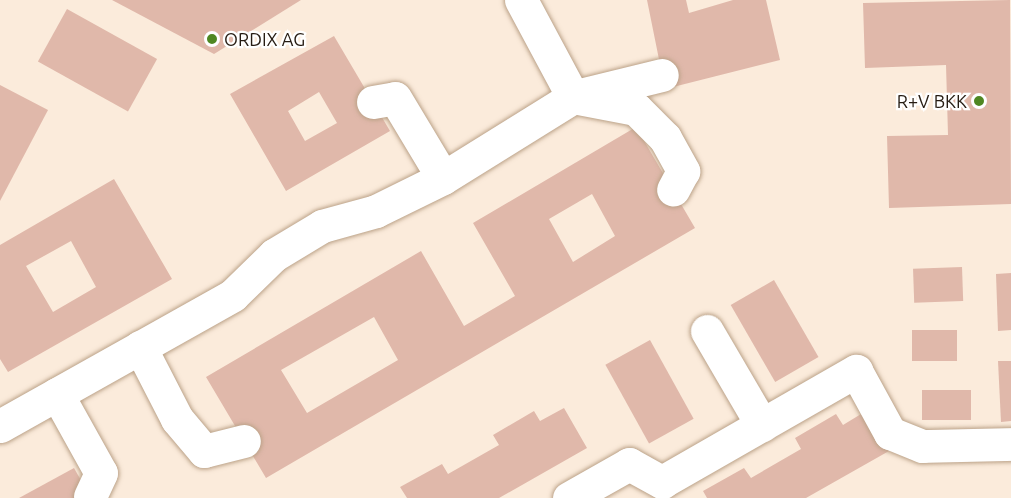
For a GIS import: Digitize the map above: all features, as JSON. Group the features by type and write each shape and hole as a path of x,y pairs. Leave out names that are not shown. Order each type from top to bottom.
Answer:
{"lane":[{"path":"521,0 573,97"},
{"path":"0,426 233,295 274,255 322,226 376,211 443,178 573,97 662,75"},
{"path":"573,97 636,109 665,138 683,171 673,190"},
{"path":"373,102 395,98 443,178"},
{"path":"707,331 762,425"},
{"path":"140,347 177,419 204,451 244,441"},
{"path":"569,498 629,464 662,482 856,371 890,433 923,446 1011,444"},
{"path":"57,394 101,473 90,497"}],"building":[{"name":"ORDIX AG","path":"112,0 301,0 214,54"},
{"path":"647,0 686,0 689,13 733,0 766,0 780,60 665,89"},
{"name":"R+V BKK","path":"1010,0 1011,204 889,208 887,136 948,135 946,65 865,68 863,3"},
{"path":"67,9 157,59 128,111 38,61"},
{"path":"334,36 390,131 286,191 230,94","holes":["319,92 337,123 305,141 288,111"]},
{"path":"0,85 48,110 0,201"},
{"path":"636,127 695,228 266,478 206,377 421,251 464,326 515,296 473,223","holes":["592,194 615,236 573,262 549,219","374,317 398,360 307,413 281,370"]},
{"path":"114,179 172,279 8,372 0,359 0,245","holes":["71,241 96,287 53,312 26,266"]},
{"path":"962,267 963,301 914,303 913,269"},
{"path":"1011,273 1011,330 998,331 996,274"},
{"path":"774,280 818,357 775,382 731,305"},
{"path":"912,330 957,330 957,361 912,361"},
{"path":"650,340 694,419 649,443 605,365"},
{"path":"998,361 1011,361 1011,421 1001,422"},
{"path":"922,390 971,390 971,420 922,420"},
{"path":"564,408 587,448 499,498 407,498 400,487 442,464 448,474 499,445 493,435 534,411 540,421"},
{"path":"866,411 889,451 806,498 707,498 703,491 744,468 751,478 801,449 795,438 836,414 843,425"},
{"path":"74,468 91,498 19,498"}],"place":[{"name":"ORDIX AG","path":"212,39"},
{"name":"R+V BKK","path":"979,101"}]}
